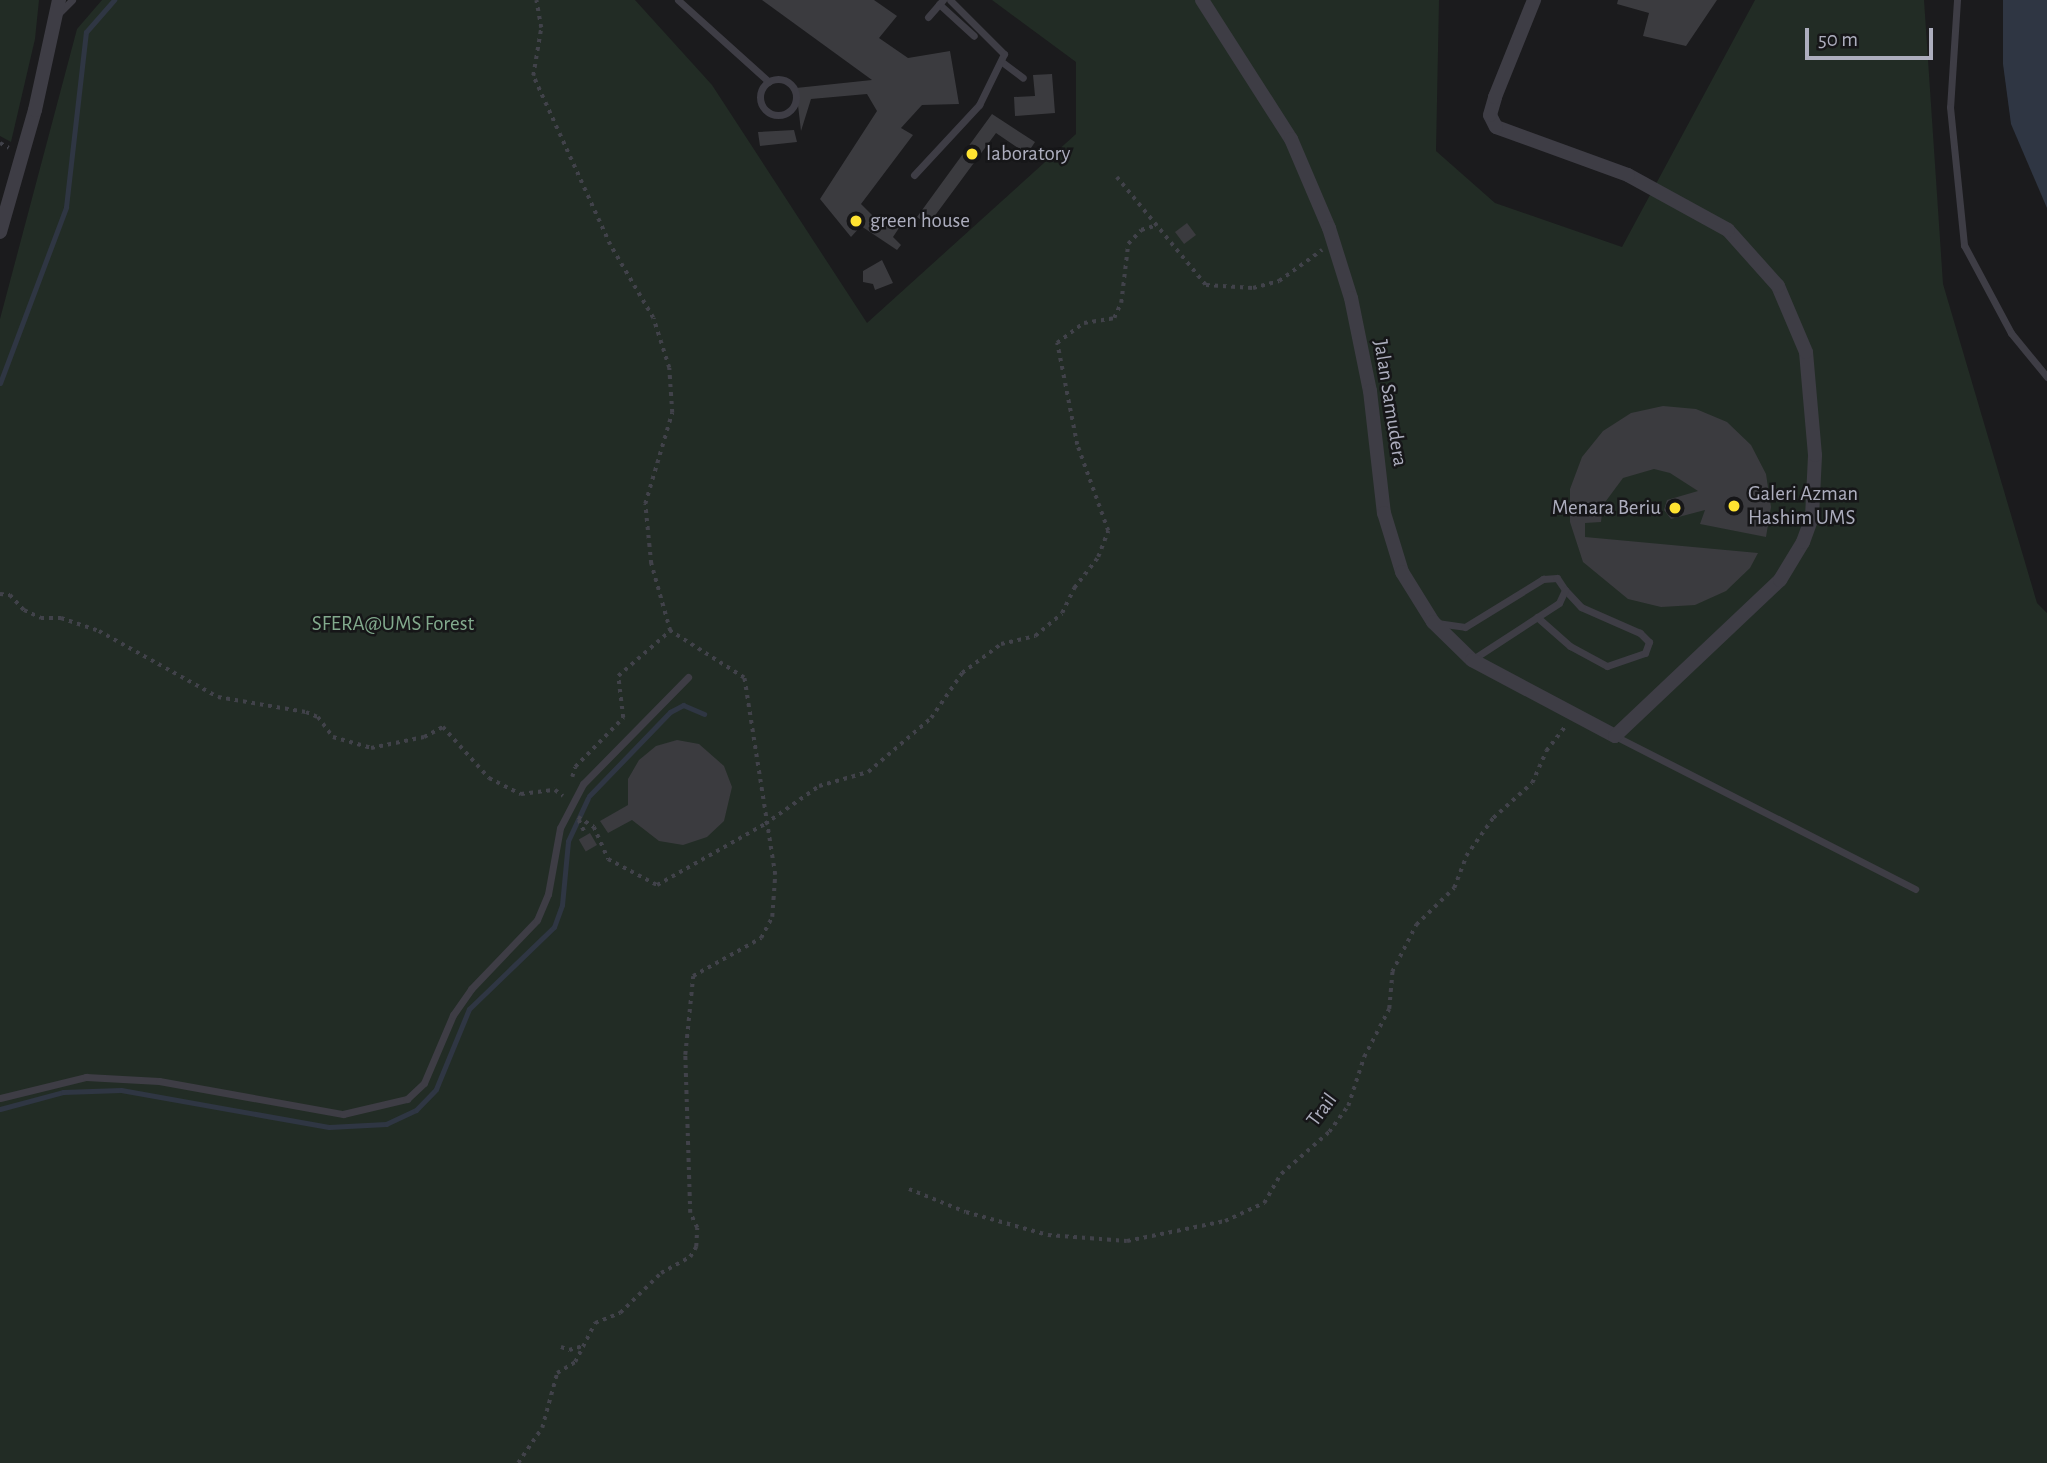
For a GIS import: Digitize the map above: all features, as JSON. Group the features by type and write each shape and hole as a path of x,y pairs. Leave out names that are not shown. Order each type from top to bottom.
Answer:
{"street":[{"name":"Jalan Samudera","path":"1202,0 1291,139 1329,228 1352,298 1370,391 1384,513 1402,572 1433,622 1472,660 1615,736"},
{"path":"1534,0 1495,97 1490,115 1496,127 1628,175 1728,230 1778,286 1806,352 1815,455 1812,517 1803,542 1780,580 1615,736"},
{"path":"0,232 58,7"}],"lane":[{"path":"58,7 72,0"},
{"path":"678,0 769,82"},
{"path":"914,175 979,105 1002,62 1001,48 950,0"},
{"path":"1957,0 1950,107 1964,245 2011,333 2047,377"},
{"path":"928,17 941,2 972,38 982,28"},
{"path":"1002,62 1023,78"},
{"path":"781,79 792,85 796,104 788,114 769,114 761,104 761,91 769,82 781,79"},
{"path":"1433,622 1465,627 1543,579 1557,579 1581,607 1640,633 1649,642 1645,653 1606,667 1570,646 1537,617"},
{"path":"1472,660 1559,603 1565,590"},
{"path":"0,1098 86,1077 159,1081 343,1114 407,1099 424,1083 453,1015 471,989 537,920 548,894 560,828 583,784 688,677"},
{"path":"1615,736 1915,889"}],"path":[{"path":"518,1463 542,1428 557,1373 575,1362 595,1324 620,1313 661,1273 690,1257 696,1247 697,1228 690,1213 685,1055 693,976 761,938 772,917 775,875 744,678 670,631 651,564 645,504 672,413 669,368 653,318 610,245 533,76 541,28 536,0"},
{"path":"1117,177 1206,285 1228,288 1266,284 1305,265 1323,249 1329,228"},
{"path":"585,833 578,817 594,827 608,859 657,885 765,824 819,786 868,772 931,718 962,673 1001,644 1035,636 1062,613 1074,588 1098,558 1108,531 1077,445 1058,343 1084,323 1114,318 1121,303 1128,244 1141,230 1157,225"},
{"path":"0,594 10,595 40,618 61,618 99,631 218,697 306,712 318,717 333,737 371,748 424,737 443,727 489,778 521,794 536,790 560,793 565,787"},
{"path":"570,781 575,767 623,718 618,676 670,631"},
{"name":"Trail","path":"909,1189 966,1212 1048,1235 1127,1241 1225,1222 1264,1203 1281,1174 1329,1132 1348,1106 1364,1057 1389,1009 1392,972 1416,925 1454,888 1466,856 1493,818 1532,783 1546,751 1574,716"},
{"path":"561,1348 569,1350 583,1346"}],"green space":[{"path":"0,0 39,0 35,39 11,142 0,136"},
{"name":"SFERA@UMS Forest","path":"102,0 635,0 712,85 867,323 1076,134 1076,62 992,0 1439,0 1436,151 1495,203 1622,247 1755,0 1924,0 1943,284 2037,603 2047,613 2047,1463 0,1463 0,319 77,29"}],"water":[{"path":"2003,0 2047,0 2047,208 2011,124 2003,64"}],"building":[{"path":"762,0 874,0 897,16 879,38 908,58 950,51 959,104 922,105 901,128 913,135 861,204 882,225 886,220 899,228 893,237 901,245 897,250 861,226 851,237 820,199 877,111 867,94 811,99 801,131 796,88 872,80"},
{"path":"1618,0 1717,0 1686,46 1643,36 1649,13 1617,4"},
{"path":"1052,74 1055,113 1015,116 1014,97 1035,96 1033,75"},
{"path":"992,114 1035,142 1027,154 996,133 928,225 917,217"},
{"path":"794,130 797,142 760,146 758,132"},
{"path":"1187,223 1196,235 1184,244 1175,232"},
{"path":"882,260 893,283 875,290 873,284 863,282 863,271"},
{"name":"Galeri Azman Hashim UMS","path":"1663,406 1696,409 1727,422 1751,445 1766,474 1771,507 1766,537 1700,524 1705,510 1671,519 1664,510 1667,500 1698,491 1670,473 1654,469 1623,478 1603,505 1601,522 1585,523 1585,537 1758,553 1750,568 1726,591 1695,605 1661,607 1628,599 1583,562 1570,522 1570,489 1582,457 1603,431 1631,413"},
{"path":"677,740 699,744 724,766 732,787 724,821 707,837 683,845 659,841 632,820 608,833 600,821 628,805 628,779 639,760 656,746"},
{"path":"590,833 597,845 586,852 579,840"}],"waterway":[{"path":"0,383 66,207 86,32 114,0"},
{"path":"589,796 670,712 683,705 704,714"},
{"path":"0,1109 63,1092 121,1090 329,1127 386,1124 416,1110 436,1089 469,1009 554,927 562,905 568,841 588,798"}],"place":[{"name":"laboratory","path":"972,154"},
{"name":"green house","path":"856,221"},
{"name":"Galeri Azman Hashim UMS","path":"1734,506"},
{"name":"Menara Beriu","path":"1675,508"}]}
